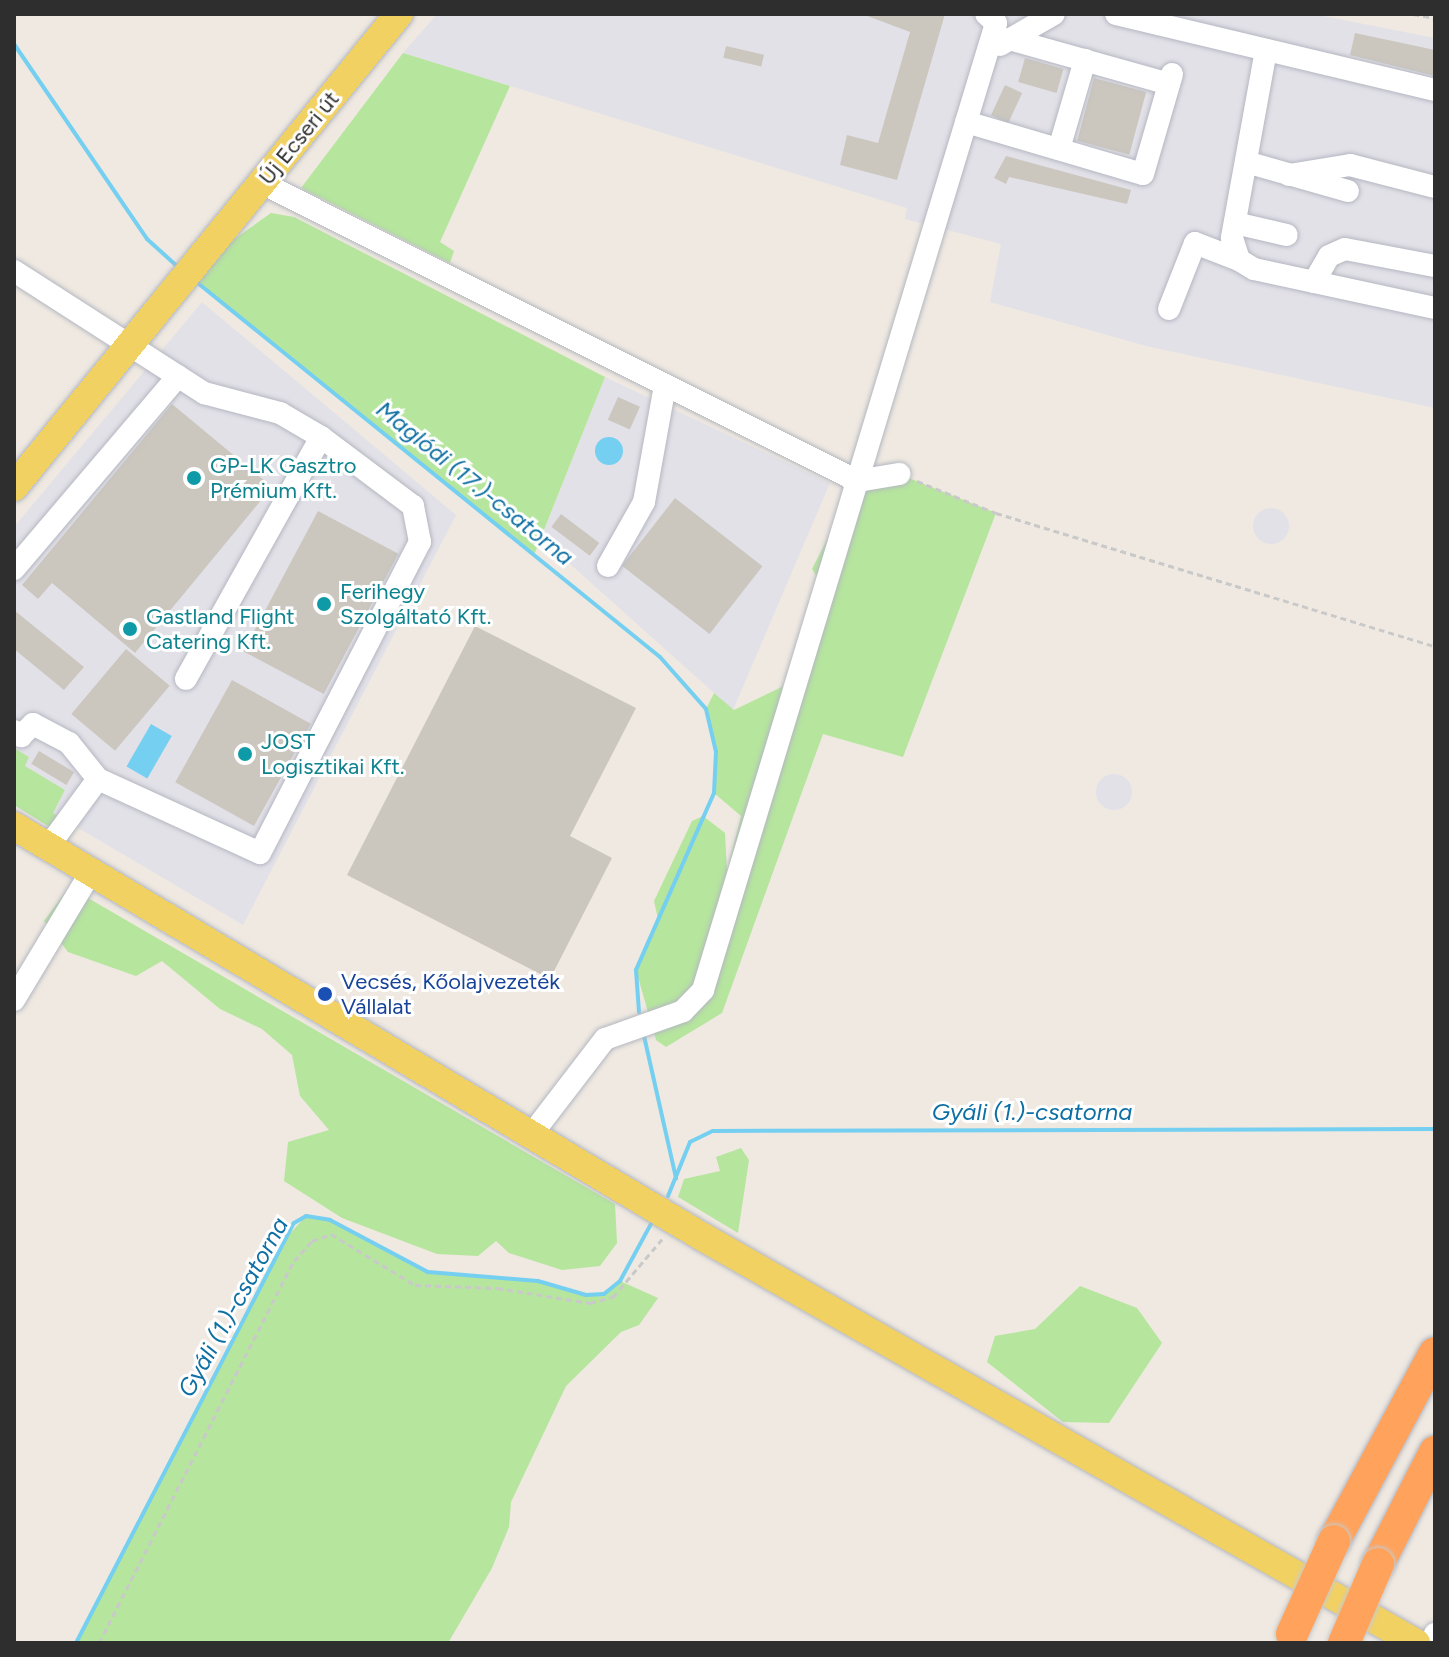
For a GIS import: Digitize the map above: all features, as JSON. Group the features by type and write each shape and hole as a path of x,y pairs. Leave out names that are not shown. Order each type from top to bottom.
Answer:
{"highway":[{"path":"1290,1638 1334,1541 1435,1353"},
{"path":"1344,1643 1378,1564 1435,1452"}],"main road":[{"name":"Új Ecseri út","path":"131,343 399,14"},
{"path":"14,487 131,343"},
{"path":"14,826 701,1236 1416,1643"}],"lane":[{"path":"532,1134 605,1039 683,1011 703,990 996,23 986,14"},
{"path":"986,56 1054,14"},
{"path":"1116,14 1435,90"},
{"path":"966,122 1143,174 1170,79 1009,39"},
{"path":"1239,260 1235,223 1266,50"},
{"path":"1059,149 1085,60"},
{"path":"1246,162 1348,191"},
{"path":"1289,175 1350,165 1435,187"},
{"path":"262,183 857,481 899,474"},
{"path":"1235,223 1287,235"},
{"path":"1169,309 1195,243 1239,260 1314,282 1435,307"},
{"path":"1314,282 1329,256 1345,249 1435,266"},
{"path":"14,271 131,343 204,393 280,413 321,437 413,506 420,542 260,853 98,779 69,743 33,724 21,736 14,731"},
{"path":"14,569 178,376"},
{"path":"608,566 644,502 665,385"},
{"path":"186,679 321,437"},
{"path":"48,847 98,779"},
{"path":"14,1000 91,872"},
{"path":"1431,1643 1435,1634"}],"path":[{"path":"1413,14 1435,18"},
{"path":"899,474 996,513 1435,646"},
{"path":"99,1643 294,1261 312,1241 331,1234 415,1285 497,1288 590,1303 613,1297 669,1230 701,1236"}],"shaded area":[{"path":"437,14 1313,14 1435,38 1435,408 1146,346 990,302 1001,244 905,219 907,208 403,53"},
{"path":"202,302 456,515 243,925 53,813 65,790 24,766 29,757 14,748 14,527"},
{"path":"605,377 830,483 733,710 541,538"},
{"path":"1271,508 1284,513 1289,526 1284,539 1271,544 1258,539 1253,526 1258,513"},
{"path":"1114,774 1127,779 1132,792 1127,805 1114,810 1101,805 1096,792 1101,779"}],"green space":[{"path":"403,53 510,86 440,242 454,251 450,263 301,188"},
{"path":"271,213 294,217 605,377 534,555 199,284 206,264 223,247"},
{"path":"899,474 996,513 903,757 823,734 722,1013 666,1047 656,1040 636,970 658,919 654,901 692,821 703,816 725,833 727,872 741,816 714,793 716,752 706,709 714,693 734,710 800,678 825,589 812,569 857,481"},
{"path":"14,748 29,757 25,766 65,790 53,813 75,829 69,839 14,805"},
{"path":"69,887 615,1204 617,1243 600,1266 562,1270 509,1253 496,1241 478,1256 437,1254 342,1218 284,1181 288,1142 329,1130 300,1096 292,1055 262,1029 220,1009 162,961 136,976 68,952 44,921"},
{"path":"741,1148 749,1160 738,1233 678,1197 684,1179 720,1171 716,1157"},
{"path":"306,1216 330,1220 428,1272 538,1281 586,1295 604,1294 620,1281 658,1298 639,1325 621,1332 566,1386 511,1502 509,1527 492,1568 448,1643 76,1643 284,1240"},
{"path":"1080,1286 1137,1308 1162,1343 1109,1423 1063,1422 987,1362 995,1336 1035,1329"}],"water":[{"path":"609,437 619,441 623,451 619,461 609,465 599,461 595,451 599,441"},
{"path":"151,724 172,736 147,778 126,766"}],"building":[{"path":"862,14 945,14 897,180 840,165 847,135 878,143 910,32"},
{"path":"1355,33 1435,50 1435,76 1350,55"},
{"path":"726,46 764,55 761,66 723,58"},
{"path":"1025,58 1063,69 1057,93 1018,82"},
{"path":"1094,78 1146,92 1129,155 1077,141"},
{"path":"1005,85 1022,93 1008,123 991,115"},
{"path":"1006,156 1131,190 1127,204 1009,177 1006,184 994,178"},
{"path":"618,397 640,407 630,430 608,420"},
{"path":"172,404 272,487 135,653 52,583 38,599 22,585"},
{"path":"675,498 762,566 710,634 622,566"},
{"name":"Ferihegy Szolgáltató Kft.","path":"318,511 398,554 324,694 243,651"},
{"path":"561,514 599,543 590,556 551,527"},
{"path":"14,610 84,667 64,690 14,649"},
{"path":"475,626 636,708 570,836 612,858 550,979 347,875"},
{"path":"126,649 170,686 115,751 71,714"},
{"name":"JOST Logisztikai Kft.","path":"232,680 311,724 254,826 175,782"},
{"path":"39,751 74,772 66,785 31,764"}],"waterway":[{"name":"Maglódi (17.)-csatorna","path":"14,44 147,239 178,267"},
{"name":"Maglódi (17.)-csatorna","path":"194,280 660,657 706,709 716,752 714,793 636,970 639,1012"},
{"name":"Maglódi (17.)-csatorna","path":"644,1036 676,1178"},
{"name":"Gyáli (1.)-csatorna","path":"668,1196 690,1142 713,1131 1435,1129"},
{"name":"Gyáli (1.)-csatorna","path":"76,1643 294,1223 306,1216 330,1220 428,1272 538,1281 586,1295 604,1294 620,1281 651,1224"}],"place":[{"name":"GP-LK Gasztro Prémium Kft.","path":"194,478"},
{"name":"Ferihegy Szolgáltató Kft.","path":"324,604"},
{"name":"Gastland Flight Catering Kft.","path":"130,629"},
{"name":"JOST Logisztikai Kft.","path":"245,754"},
{"name":"Vecsés, Kőolajvezeték Vállalat","path":"325,994"}]}
